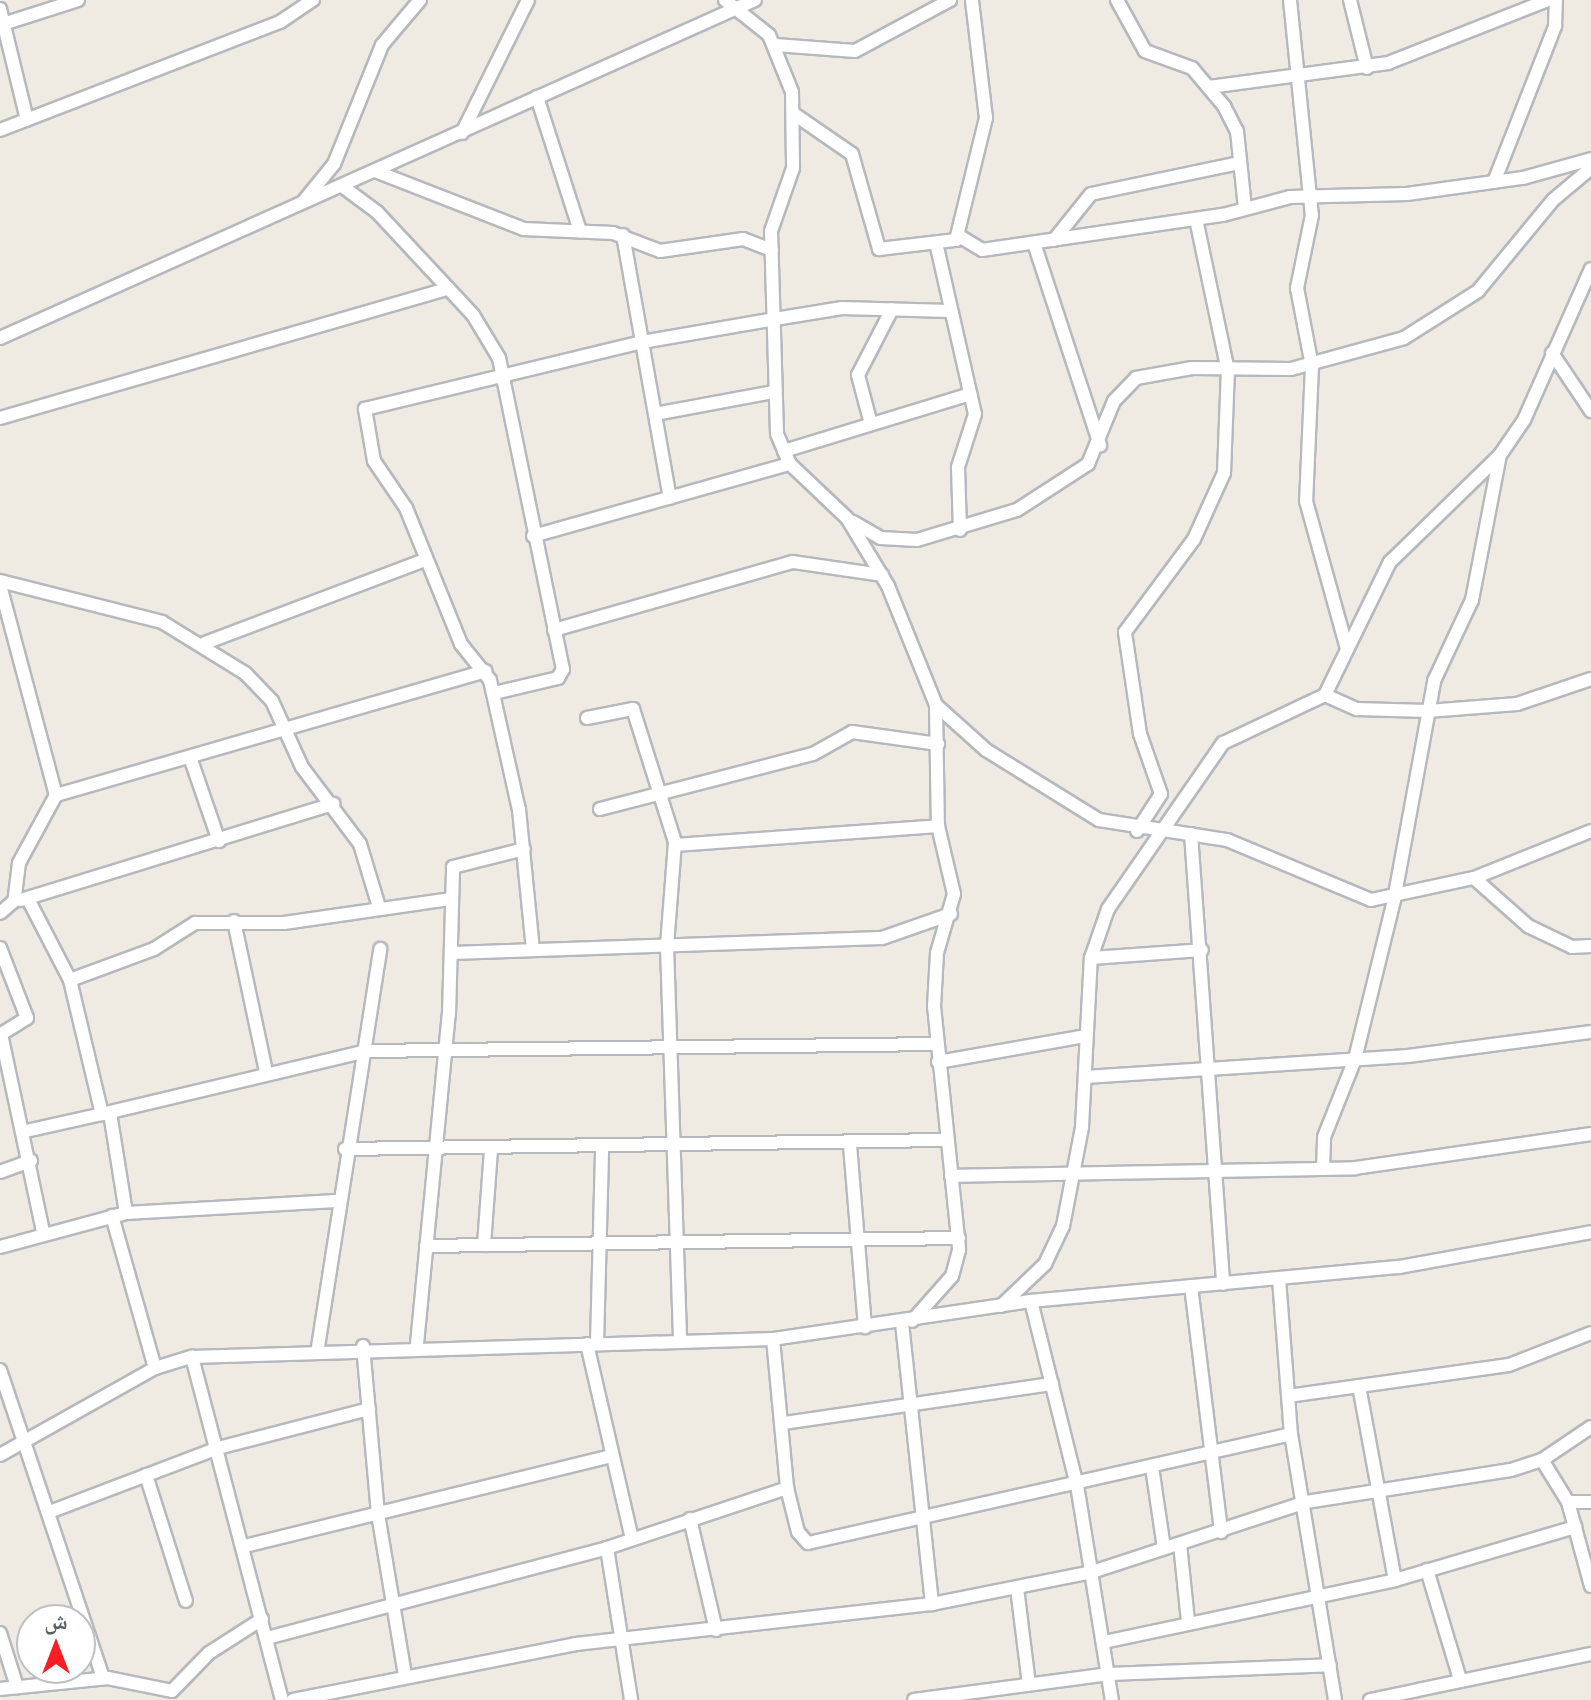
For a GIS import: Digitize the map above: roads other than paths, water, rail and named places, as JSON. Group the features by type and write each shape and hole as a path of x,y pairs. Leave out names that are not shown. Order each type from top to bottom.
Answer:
{"street":[{"path":"2,25 78,0"},
{"path":"0,130 280,22 313,0"},
{"path":"301,204 334,164 382,45 420,0"},
{"path":"462,133 528,0"},
{"path":"725,0 776,45 794,114 793,168 772,250 774,392 784,451 790,464 847,518 881,538 917,540 960,530 1017,510 1088,464 1100,445 1126,384 1192,368 1228,371 1312,366 1404,338 1449,314 1591,168"},
{"path":"0,338 755,0"},
{"path":"776,45 855,51 950,0"},
{"path":"959,236 986,118 972,0"},
{"path":"1117,0 1145,51 1192,68 1209,87 1237,131 1245,209"},
{"path":"1290,0 1302,77 1311,194 1297,301 1312,366 1306,501 1347,649"},
{"path":"1350,0 1367,68"},
{"path":"1209,87 1367,68 1548,0 1555,26 1494,182"},
{"path":"0,9 27,120"},
{"path":"537,97 580,231"},
{"path":"794,114 852,154 879,249 937,247 959,236"},
{"path":"959,236 978,251 1196,219 1311,194 1407,194 1494,182 1591,159"},
{"path":"1054,240 1091,194 1240,163"},
{"path":"375,171 512,225 623,235 660,251 743,239 772,250"},
{"path":"342,186 377,212 492,340 503,375 562,673 494,693"},
{"path":"1137,831 1161,794 1140,734 1125,632 1194,539 1221,486 1228,371 1196,219"},
{"path":"623,235 670,498"},
{"path":"1034,243 1100,445"},
{"path":"937,247 974,420 958,467 960,530"},
{"path":"1001,1306 1052,1254 1074,1173 1085,1077 1091,958 1108,909 1223,743 1325,695 1363,605 1403,545 1500,455 1532,405 1552,353 1589,276"},
{"path":"0,418 446,289"},
{"path":"533,950 524,849 494,693 485,671 461,644 406,508 374,461 365,409 642,342 775,319 892,309 950,311"},
{"path":"871,424 858,375 892,309"},
{"path":"1552,353 1591,411"},
{"path":"655,414 774,392"},
{"path":"784,451 970,394"},
{"path":"1323,1169 1324,1137 1355,1059 1394,900 1428,711 1439,667 1472,600 1500,455"},
{"path":"533,536 790,464"},
{"path":"847,518 882,575 936,705 938,826 954,886 951,914 937,953 936,1044 959,1238 952,1276 907,1322 932,1604"},
{"path":"205,643 425,560"},
{"path":"554,630 793,562 882,575"},
{"path":"14,901 19,863 56,795 5,613 0,583 141,615 205,643 263,690 288,729 302,767 334,804 360,844 379,907"},
{"path":"56,795 485,671"},
{"path":"1325,695 1357,709 1428,711 1517,704 1591,679"},
{"path":"936,705 986,750 1099,820 1137,831 1227,840 1360,896 1394,900 1474,878 1591,831"},
{"path":"587,718 633,709 675,845 667,946 671,1147 680,1342"},
{"path":"600,809 813,754 860,731 938,744"},
{"path":"190,757 219,841"},
{"path":"0,913 14,901 334,804"},
{"path":"675,845 938,826"},
{"path":"1191,834 1213,1069 1215,1168 1223,1284"},
{"path":"417,1344 433,1150 445,1051 453,863 524,849"},
{"path":"1474,878 1528,926 1572,947 1591,946"},
{"path":"28,899 70,980 106,1113 126,1213"},
{"path":"70,980 154,949 195,923 234,921 272,925 379,907 451,899"},
{"path":"451,953 882,938 951,914"},
{"path":"234,921 266,1072"},
{"path":"0,948 27,1018 0,1034 26,1131 43,1231"},
{"path":"318,1347 336,1201 366,1051 380,949"},
{"path":"1091,958 1202,950"},
{"path":"1085,1077 1355,1059 1591,1032"},
{"path":"938,1062 1085,1036"},
{"path":"26,1131 266,1072 366,1051 936,1044"},
{"path":"951,1176 1215,1168 1323,1169 1591,1134"},
{"path":"345,1149 850,1145 946,1140"},
{"path":"850,1145 865,1327"},
{"path":"602,1148 592,1344 611,1456 632,1539"},
{"path":"484,1245 491,1150"},
{"path":"0,1172 31,1161"},
{"path":"0,1247 43,1231 126,1213 336,1201"},
{"path":"112,1216 155,1368"},
{"path":"0,1455 155,1368 192,1357 318,1347 773,1339 907,1322 1031,1301 1425,1263 1591,1232"},
{"path":"426,1246 676,1245 959,1238"},
{"path":"1279,1279 1291,1434 1306,1502 1335,1700"},
{"path":"1191,1286 1221,1532"},
{"path":"1031,1301 1077,1485 1112,1700"},
{"path":"1288,1396 1509,1365 1591,1333"},
{"path":"773,1339 784,1423 787,1488 798,1532 808,1543 924,1520 1291,1434"},
{"path":"363,1346 378,1514 390,1603 405,1676"},
{"path":"192,1357 245,1546 282,1700"},
{"path":"0,1370 52,1511 103,1678"},
{"path":"784,1423 1052,1384"},
{"path":"1359,1386 1395,1580"},
{"path":"52,1511 218,1448 369,1409"},
{"path":"293,1700 332,1696 405,1676 618,1637 716,1630 932,1604 1017,1588 1092,1572 1306,1502 1542,1460 1591,1427"},
{"path":"245,1546 611,1456"},
{"path":"1542,1460 1568,1502 1591,1586"},
{"path":"1152,1467 1164,1548"},
{"path":"146,1475 186,1601"},
{"path":"267,1638 607,1548 787,1488"},
{"path":"1568,1502 1591,1502"},
{"path":"690,1519 716,1630"},
{"path":"1104,1642 1395,1580 1575,1527"},
{"path":"1180,1544 1188,1622"},
{"path":"607,1548 618,1637 631,1700"},
{"path":"1427,1570 1459,1676"},
{"path":"1017,1588 1029,1684"},
{"path":"0,1689 103,1678 172,1691 209,1653 262,1619"},
{"path":"0,1633 17,1687"},
{"path":"1370,1700 1459,1676 1591,1654"},
{"path":"914,1700 1109,1674 1330,1665"}]}
